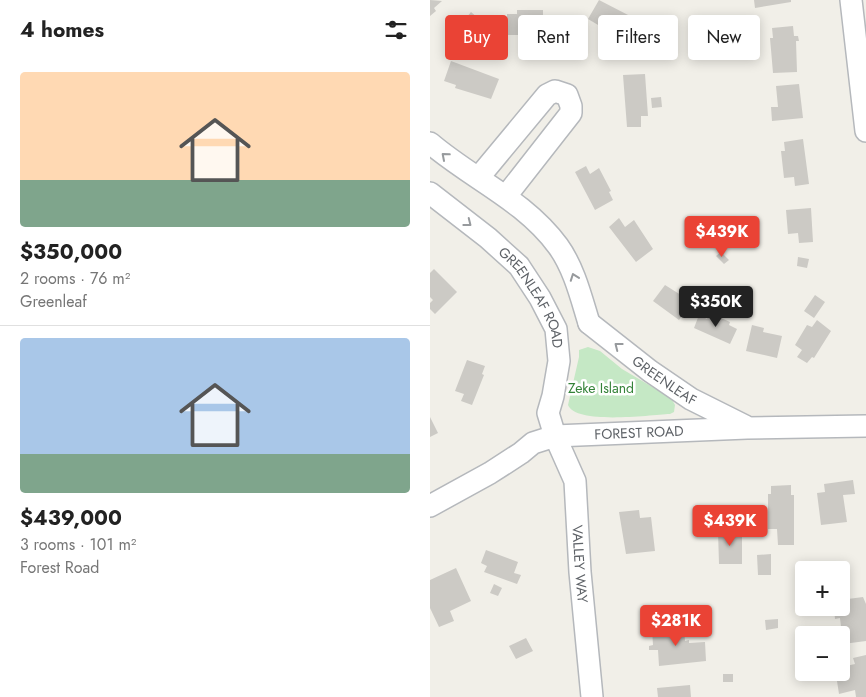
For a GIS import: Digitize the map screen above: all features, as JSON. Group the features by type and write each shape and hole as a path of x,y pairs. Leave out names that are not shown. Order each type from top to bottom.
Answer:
{"street":[{"path":"851,0 866,131"},
{"path":"479,177 546,95 554,91 567,95 572,106 571,113 506,196"},
{"path":"430,143 453,163 479,177 506,196 541,226 558,247 572,271 590,323 556,329"},
{"name":"GREENLEAF ROAD","path":"430,192 488,238 518,266 540,298 556,329 559,361 554,396 548,413 554,436"},
{"name":"GREENLEAF","path":"590,323 650,371 691,399 747,428"},
{"name":"FOREST ROAD","path":"430,506 521,454 533,442 554,436 747,428 866,426"},
{"name":"VALLEY WAY","path":"554,436 575,481 580,572 592,697"}],"green space":[{"name":"Zeke Island","path":"588,347 600,351 622,369 671,398 675,405 674,412 670,414 631,417 598,417 574,411 568,405 579,350"}],"building":[{"path":"430,0 442,1 434,8 436,11 430,16"},
{"path":"599,0 628,15 598,15 598,25 588,19"},
{"path":"754,0 791,0 791,2 755,8"},
{"path":"517,10 543,10 543,15 518,15 518,35 508,35 507,14 517,14"},
{"path":"793,26 794,36 798,36 799,41 796,41 797,72 773,73 770,38 773,38 772,28"},
{"path":"451,61 499,79 491,99 455,88 456,85 444,81"},
{"path":"645,74 648,116 641,116 641,127 627,127 623,75"},
{"path":"799,84 803,118 772,121 771,107 778,107 776,86"},
{"path":"661,97 662,107 652,108 651,98"},
{"path":"803,139 809,184 795,186 794,177 784,178 781,151 785,151 784,142"},
{"path":"586,166 590,174 599,168 611,191 609,192 613,200 595,210 575,172"},
{"path":"811,208 813,242 799,243 798,233 788,234 786,210"},
{"path":"619,218 625,227 634,220 653,249 636,262 609,227"},
{"path":"721,252 729,260 724,264 716,256"},
{"path":"798,257 809,259 807,268 797,266"},
{"path":"434,269 457,292 435,314 430,309 430,303 433,300 430,297 430,273"},
{"path":"665,285 692,302 679,320 653,301"},
{"path":"815,295 825,302 814,318 804,311"},
{"path":"710,313 730,322 729,325 737,329 730,344 694,328 699,315 707,319"},
{"path":"817,320 831,331 814,358 812,357 807,363 797,357 802,350 795,345 807,325 812,327"},
{"path":"752,325 764,328 763,332 782,336 777,358 746,351"},
{"path":"467,360 485,366 482,374 484,375 472,405 461,401 464,394 455,391"},
{"path":"430,417 438,433 430,437"},
{"path":"853,480 855,494 843,495 847,522 821,525 817,493 825,492 824,484"},
{"path":"791,485 791,495 794,495 794,545 778,545 777,529 768,529 768,494 771,494 771,486"},
{"path":"639,510 640,518 651,517 655,551 626,554 619,512"},
{"path":"742,530 742,564 719,564 718,531"},
{"path":"486,550 518,562 514,573 521,575 517,584 484,572 487,566 481,563"},
{"path":"771,554 771,575 758,575 757,555"},
{"path":"456,568 471,601 450,611 454,621 439,627 430,608 430,580"},
{"path":"494,584 502,588 498,596 490,593"},
{"path":"863,597 866,604 866,641 850,643 850,626 841,626 840,618 835,619 835,616 850,616 850,599"},
{"path":"778,619 778,628 766,630 765,620"},
{"path":"684,627 685,641 689,640 689,643 705,642 706,661 659,666 658,650 649,650 649,646 653,645 652,629"},
{"path":"526,638 533,651 516,659 509,646"},
{"path":"866,655 866,697 856,697 855,690 839,694 837,681 850,681 850,665 855,664 853,658"},
{"path":"723,674 733,674 733,682 723,682"},
{"path":"690,685 691,697 658,697 657,688"}]}
